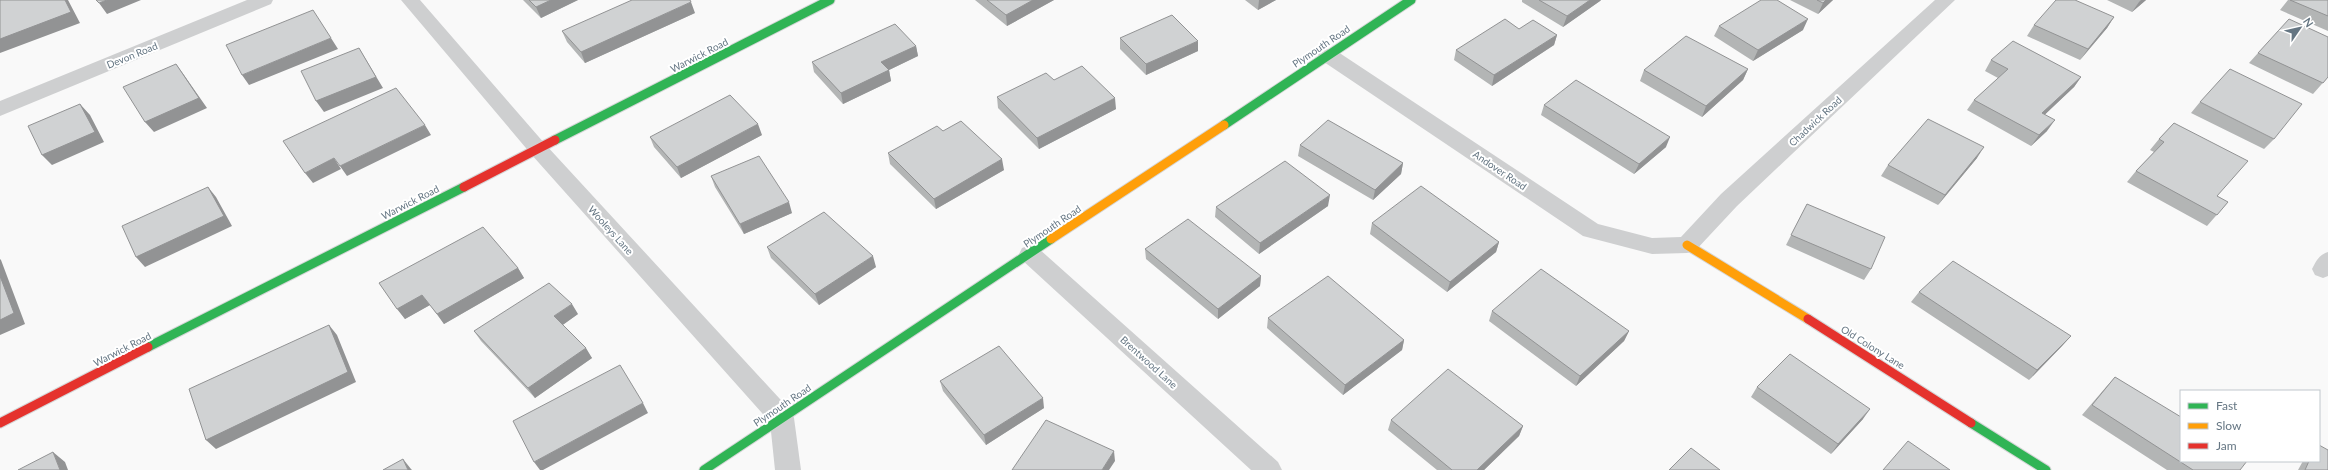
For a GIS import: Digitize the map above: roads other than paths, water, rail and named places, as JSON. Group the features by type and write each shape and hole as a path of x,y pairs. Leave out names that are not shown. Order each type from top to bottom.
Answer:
{"street":[{"name":"Devon Road","path":"0,109 264,0"},
{"name":"Wooleys Lane","path":"410,0 538,149 782,418"},
{"name":"Warwick Road","path":"0,423 830,0"},
{"name":"Plymouth Road","path":"704,470 1411,0"},
{"name":"Chadwick Road","path":"1687,244 1729,200 1946,0"},
{"name":"Andover Road","path":"1328,55 1591,230 1652,246 1687,244"},
{"name":"Old Colony Lane","path":"1687,244 1810,320 2046,470"},
{"name":"Brentwood Lane","path":"1030,254 1268,470"},
{"path":"782,418 788,470"}]}
